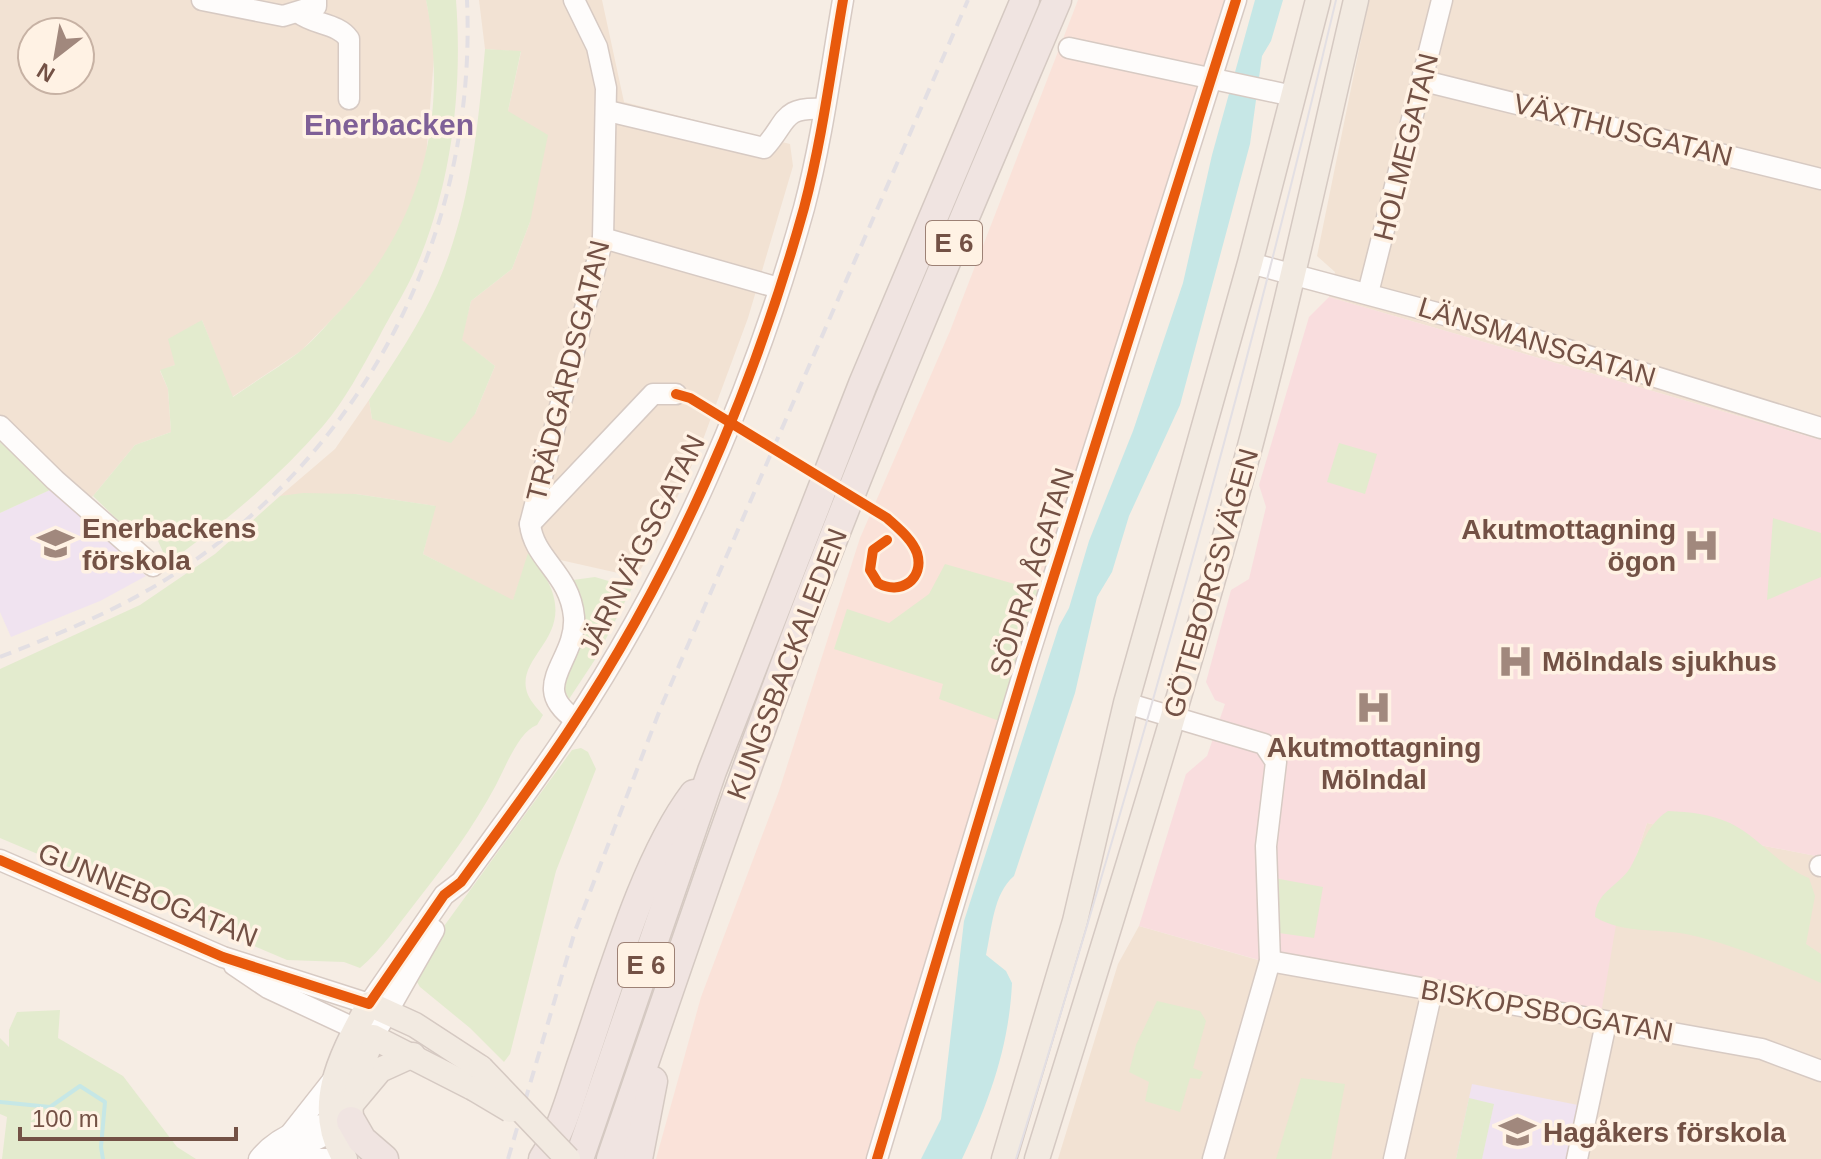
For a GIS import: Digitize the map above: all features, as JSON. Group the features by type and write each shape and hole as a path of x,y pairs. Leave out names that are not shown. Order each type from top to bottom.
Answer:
{"highway":[{"name":"KUNGSBACKALEDEN","path":"579,1159 712,771 863,384 1025,0"},
{"name":"KUNGSBACKALEDEN","path":"611,1159 694,914 794,641 890,396 1057,0"},
{"path":"543,1159 564,1115 632,923 673,826 712,771"},
{"path":"638,1159 654,1078 694,914"},
{"path":"342,1121 384,1159"}],"main road":[{"name":"GÖTEBORGSVÄGEN","path":"1004,1159 1075,921 1126,703 1250,263 1318,0"},
{"name":"GÖTEBORGSVÄGEN","path":"1037,1159 1173,718 1294,274 1356,0"},
{"path":"345,1159 342,1121 332,1081 365,1033 377,1008"},
{"name":"GUNNEBOGATAN","path":"377,1008 447,1045 477,1078 568,1159"},
{"path":"342,1121 365,1033"},
{"name":"GUNNEBOGATAN","path":"365,1033 413,1055 477,1078"},
{"path":"342,1121 380,1070 413,1055"}],"street":[{"path":"202,0 283,16 307,6 308,20 344,31 349,39 349,99"},
{"name":"TRÄDGÅRDSGATAN","path":"574,0 597,47 608,111 603,238 530,524 535,545 562,577 570,595 574,619 571,643 552,688 555,703 576,720"},
{"name":"JÄRNVÄGSGATAN","path":"377,1008 444,895 461,882 576,720 655,585 708,475 744,388 779,288 811,178 843,0"},
{"name":"SÖDRA ÅGATAN","path":"877,1159 1027,661 1216,80 1236,0"},
{"name":"HOLMEGATAN","path":"1368,293 1442,0"},
{"path":"1069,48 1293,96"},
{"name":"VÄXTHUSGATAN","path":"1424,81 1821,179"},
{"path":"608,111 764,148 776,135 783,119 794,111 824,109"},
{"path":"603,238 779,288"},
{"name":"LÄNSMANSGATAN","path":"1250,263 1368,293 1821,428"},
{"path":"530,524 653,394 676,394"},
{"path":"0,426 55,480 153,566"},
{"path":"1126,703 1264,744 1273,754 1277,770 1266,846 1270,961 1213,1159"},
{"name":"GUNNEBOGATAN","path":"0,860 223,957 377,1008"},
{"name":"GUNNEBOGATAN","path":"223,957 268,988 365,1033"},
{"name":"BISKOPSBOGATAN","path":"1270,961 1762,1049 1821,1071"},
{"path":"1394,1159 1432,991"},
{"path":"1577,1159 1606,1023"},
{"path":"291,1133 332,1081"},
{"path":"259,1159 274,1143 291,1133 342,1121"},
{"path":"276,1159 342,1121"},
{"path":"309,1159 333,1159"}],"shaded area":[{"path":"0,0 426,0 435,45 426,158 411,207 387,256 345,306 301,351 232,397 202,320 175,365 160,371 168,389 171,432 135,445 93,496 75,509 0,442"},
{"path":"479,0 602,0 624,102 790,144 793,166 748,318 701,445 656,544 636,577 529,553 513,601 423,554 435,506 356,494 280,496 335,449 369,400 372,419 475,414 495,366 461,340 471,301 512,269 530,222 508,111 521,52 485,49"},
{"path":"1078,0 1242,0 882,1159 656,1159 701,997 779,791 860,538 950,331"},
{"path":"1369,0 1821,0 1821,440 1329,297 1335,272 1317,256"},
{"name":"Mölndals sjukhus","path":"1329,297 1821,440 1821,857 1647,823 1618,913 1601,1013 1285,957 1278,950 1261,952 1259,960 1139,926 1186,774 1207,756 1225,704 1215,700 1206,682 1231,590 1249,579 1266,507 1259,485 1309,317"},
{"name":"Enerbackens förskola","path":"52,489 146,576 100,601 11,637 0,612 0,513"},
{"path":"1647,823 1821,857 1821,1159 1058,1159 1118,964 1139,926 1258,960 1261,952 1618,913"},
{"name":"Hagåkers förskola","path":"1472,1084 1578,1105 1567,1159 1456,1159"}],"green space":[{"path":"426,0 456,0 458,70 445,175 437,209 413,274 353,384 323,426 250,499 168,563 154,532 128,530 93,496 135,445 171,432 168,389 160,370 175,365 168,339 202,320 233,397 307,345 363,284 388,248 407,211 421,171 430,130 434,88"},
{"path":"485,49 521,51 508,111 548,135 530,222 512,269 471,301 462,340 495,366 475,414 451,443 372,419 369,400 423,313 449,255 471,168"},
{"path":"0,442 52,489 0,513"},
{"path":"1339,443 1377,454 1365,494 1327,482"},
{"path":"356,494 436,506 423,554 513,600 528,553 547,581 555,603 554,622 548,638 530,665 526,679 528,695 543,715 518,742 487,801 448,860 390,936 360,968 344,962 287,960 0,838 0,669 140,605 215,554 280,496"},
{"path":"1773,518 1821,533 1821,577 1767,600"},
{"path":"945,564 1042,592 1002,722 939,699 943,684 834,649 847,609 889,623 929,594"},
{"path":"595,577 632,588 596,658 569,699 560,683 576,593 573,580"},
{"path":"581,748 588,752 596,769 556,871 510,1054 504,1062 470,1028 420,987 414,977 423,955 572,750"},
{"path":"1668,811 1700,814 1730,823 1809,878 1815,896 1806,944 1821,954 1821,983 1721,943 1674,932 1617,926 1595,917 1599,901 1630,868 1649,830"},
{"path":"1274,878 1323,887 1314,938 1279,933"},
{"path":"1157,1001 1200,1011 1206,1021 1193,1068 1203,1072 1200,1079 1190,1078 1180,1112 1145,1101 1149,1082 1129,1072 1136,1045"},
{"path":"60,1010 58,1038 123,1076 177,1147 196,1159 2,1159 7,1117 0,1114 0,1038 9,1047 9,1030 17,1012"},
{"path":"1301,1078 1345,1084 1331,1159 1276,1159"},
{"path":"1469,1098 1494,1104 1482,1159 1456,1159"}],"water":[{"path":"1255,0 1283,0 1271,41 1262,56 1250,144 1180,405 1129,516 1112,572 1097,597 1075,693 1014,876 1002,892 994,912 986,955 1006,971 1012,983 1007,1029 996,1074 962,1159 921,1159 941,1119 964,921 1059,626 1069,608 1089,541 1133,431 1183,283 1212,155"}],"waterway":[{"path":"0,1102 50,1107 80,1086 105,1102 101,1147 103,1159"}],"tram line":[{"path":"1016,1159 1186,582 1264,292 1336,0"}],"railway":[{"path":"0,657 118,606 185,567 251,516 309,457 359,391 400,320 431,245 453,165 465,84 467,0"},
{"path":"508,1159 575,931 661,707 968,0"}],"cycle path":[{"path":"0,860 223,957 369,1004 444,895 461,882 557,748 608,669 677,543 735,412 784,276 816,157 843,0"},
{"path":"877,1159 1027,661 1236,0"},
{"path":"676,394 690,398 887,518 908,538 919,562 914,577 902,586 886,587 878,583 870,570 873,550 887,540"}],"place":[{"name":"Enerbackens förskola","path":"56,544"},
{"name":"Akutmottagning ögon","path":"1702,545"},
{"name":"Mölndals sjukhus","path":"1516,661"},
{"name":"Akutmottagning Mölndal","path":"1374,707"},
{"name":"Hagåkers förskola","path":"1517,1132"}],"district":[{"name":"Enerbacken","path":"389,124"}]}
